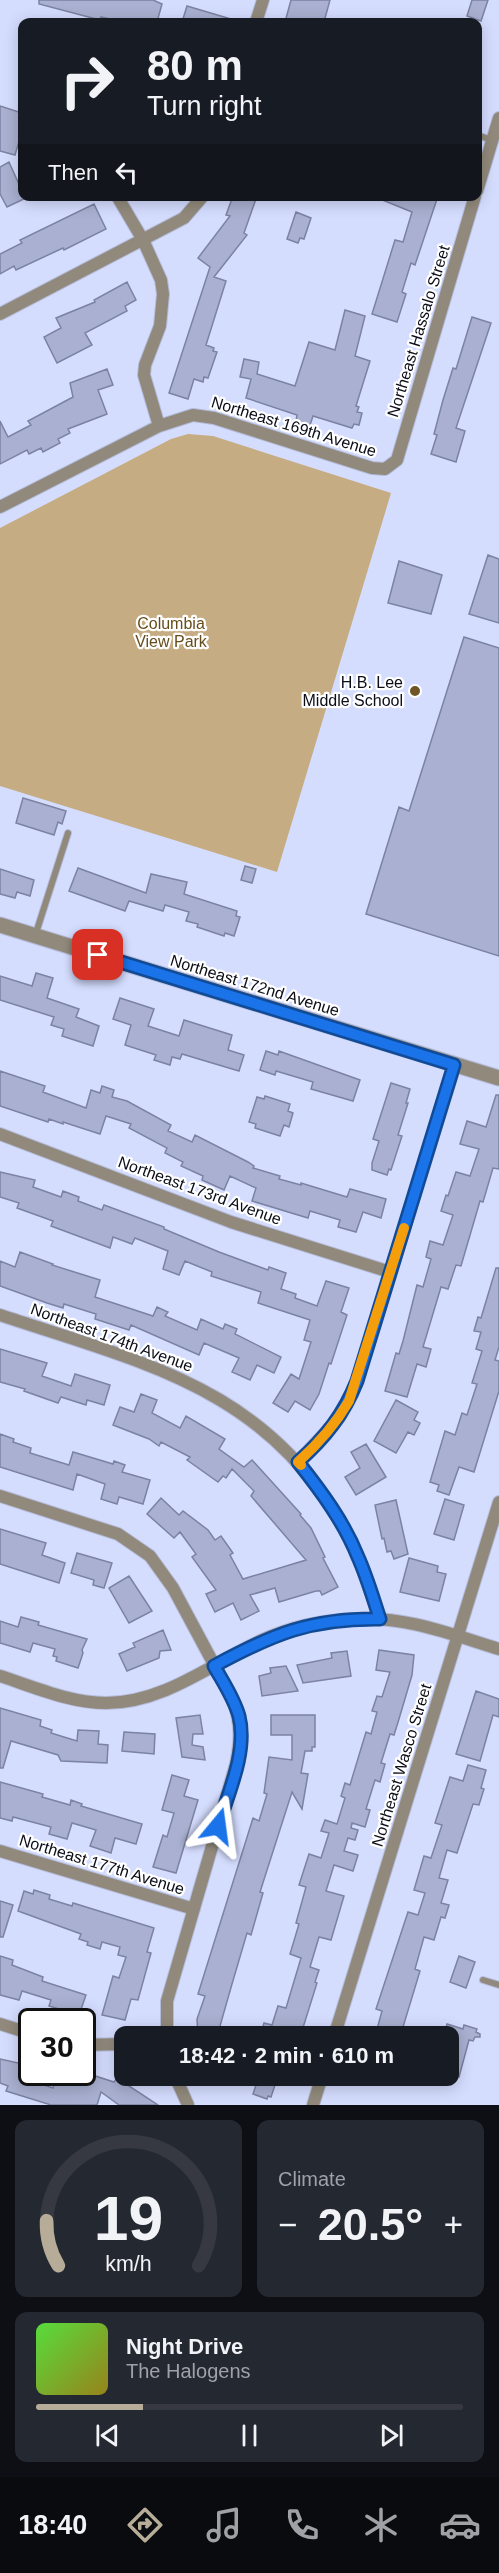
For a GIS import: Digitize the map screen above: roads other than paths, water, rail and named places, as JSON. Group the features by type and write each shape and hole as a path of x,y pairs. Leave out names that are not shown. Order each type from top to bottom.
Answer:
{"street":[{"path":"257,18 259,1"},
{"path":"482,174 499,118"},
{"path":"120,201 143,240 161,280 163,294 160,326 145,365 144,375 159,426"},
{"path":"0,314 184,218 199,201"},
{"name":"Northeast Hassalo Street","path":"386,469 397,460 474,201"},
{"name":"Northeast 169th Avenue","path":"0,507 159,426 183,417 204,415 372,468 386,469"},
{"name":"Northeast 172nd Avenue","path":"0,925 499,1078"},
{"path":"298,1462 320,1441 339,1418 349,1401 454,1065"},
{"name":"Northeast 173rd Avenue","path":"0,1134 231,1222 390,1272"},
{"name":"Northeast 174th Avenue","path":"0,1315 102,1349 194,1384 241,1412 298,1462 332,1508 359,1558 380,1619"},
{"path":"0,1496 99,1526 133,1542 150,1556 162,1570 233,1700 240,1719 242,1738 236,1764 167,2001 167,2026"},
{"name":"Northeast Wasco Street","path":"337,2026 499,1502"},
{"path":"0,1676 70,1698 105,1703 123,1702 159,1694 259,1641 300,1627 356,1619 380,1619 417,1625 499,1649"},
{"name":"Northeast 177th Avenue","path":"0,1851 194,1909"},
{"path":"0,2024 18,2030"},
{"path":"96,2044 114,2044"},
{"path":"179,2086 188,2105"},
{"path":"313,2105 319,2086"}],"lane":[{"path":"482,137 492,140"},
{"path":"34,936 68,833"},
{"path":"483,1980 499,1985"}],"place":[{"name":"H.B. Lee Middle School","path":"415,691"}],"park label":[{"name":"Columbia View Park","path":"171,632"}]}
